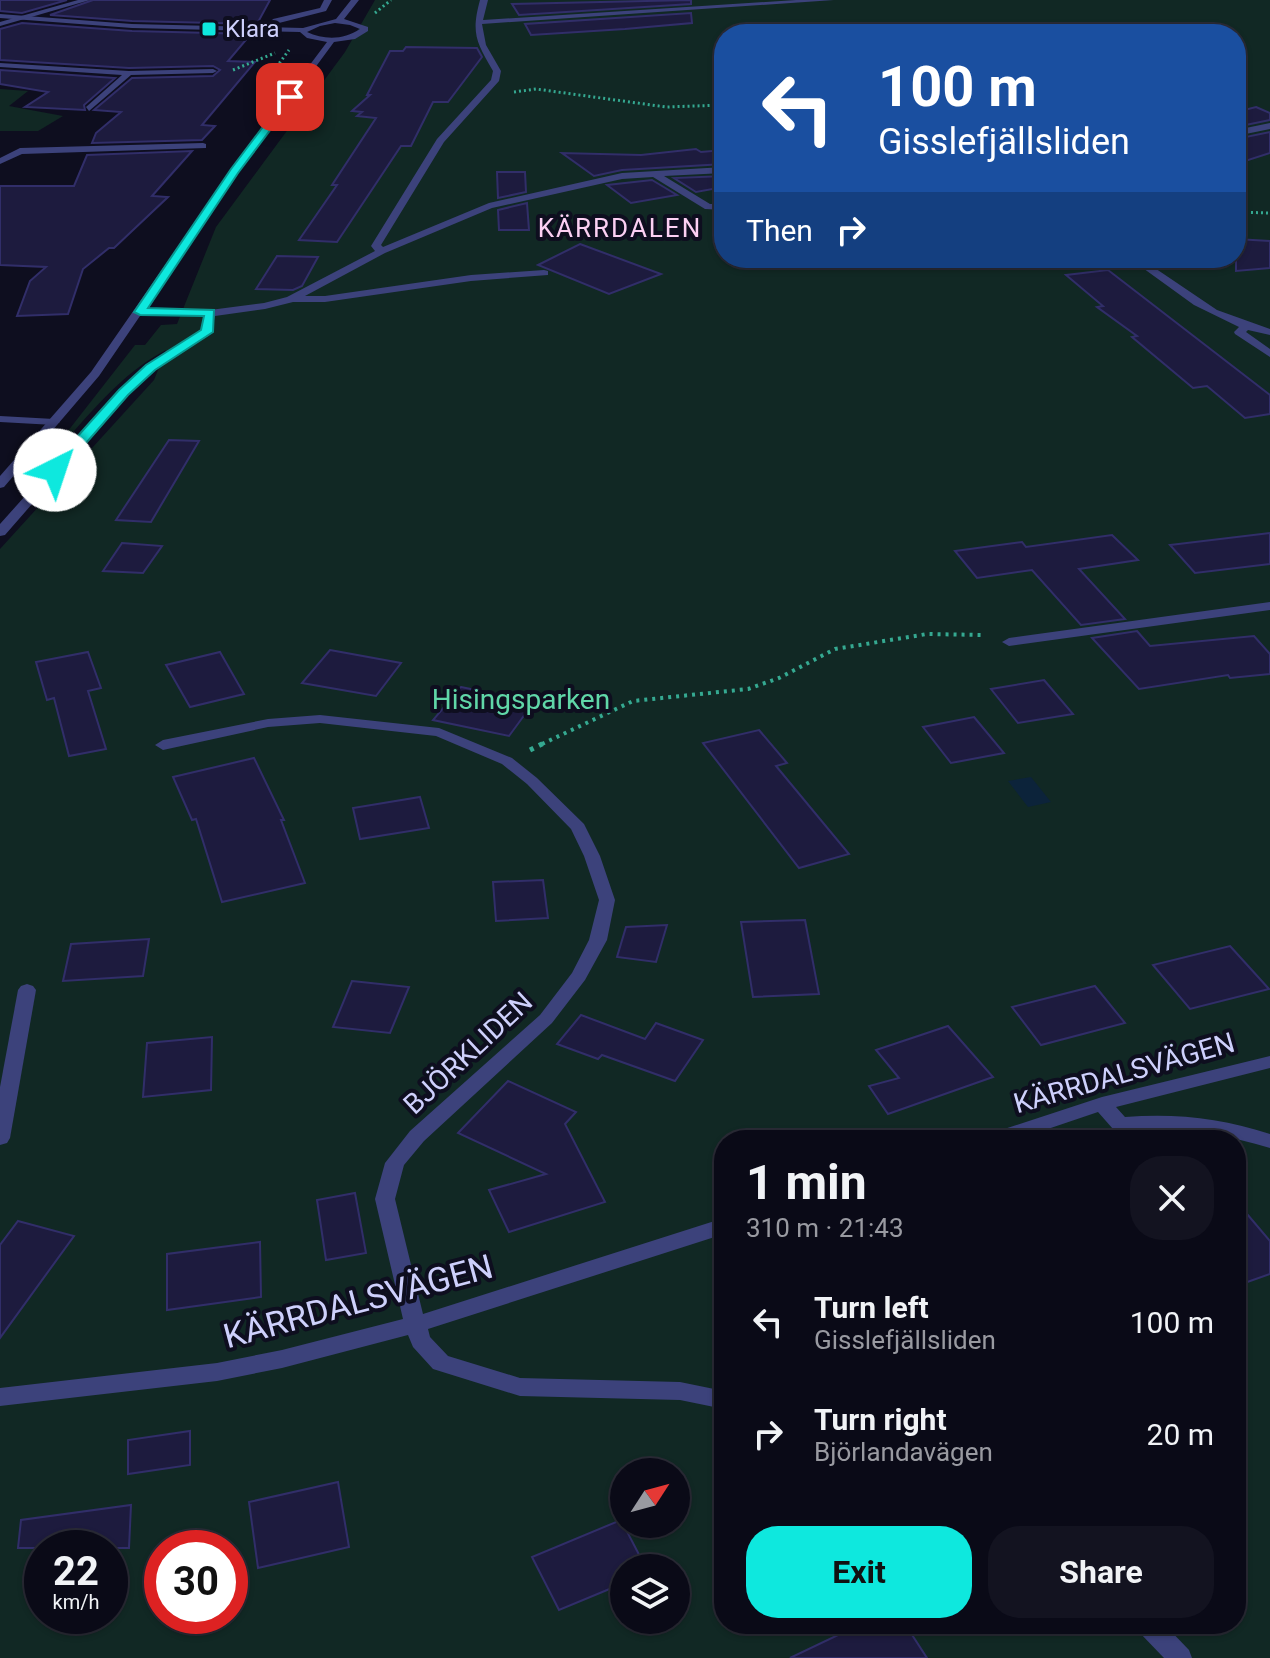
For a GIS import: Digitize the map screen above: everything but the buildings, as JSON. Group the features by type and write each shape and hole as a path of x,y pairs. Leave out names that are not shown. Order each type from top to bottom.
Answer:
{"street":[{"path":"0,24 86,0"},
{"path":"269,29 276,21 323,9 328,0"},
{"path":"338,22 355,0"},
{"path":"382,251 376,246 440,141 495,81 497,71 479,43 477,33 484,0"},
{"path":"480,22 830,0"},
{"path":"0,16 132,26 304,30 313,25 338,22 359,25 365,30 356,36 333,39 308,36 303,33 304,30"},
{"path":"0,484 95,374 234,172 333,39"},
{"path":"0,65 129,73 213,71"},
{"path":"89,109 129,73"},
{"path":"1246,131 1270,126"},
{"path":"0,161 22,149 203,146"},
{"path":"140,312 210,313 265,306 291,299 382,251 455,219 512,200 591,182 653,173 714,170"},
{"path":"653,173 708,207 714,207"},
{"path":"1148,268 1219,318 1244,328 1270,332"},
{"path":"291,299 325,299 471,278 544,273"},
{"path":"0,532 124,392 150,368 207,332 210,313"},
{"path":"1244,328 1239,332 1270,354"},
{"path":"0,419 54,422"},
{"path":"1009,642 1270,606"},
{"name":"BJÖRKLIDEN","path":"163,745 268,723 320,719 439,732 507,761 532,781 592,856 607,900 598,940 579,976 546,1019 417,1136 395,1163 385,1199 415,1324 421,1341 441,1363 520,1387 680,1391 714,1398"},
{"path":"0,1138 27,990"},
{"name":"KÄRRDALSVÄGEN","path":"1023,1130 1102,1104 1270,1062"},
{"path":"1102,1104 1120,1124 1194,1121 1228,1130"},
{"path":"1246,1135 1270,1141"},
{"name":"KÄRRDALSVÄGEN","path":"0,1397 216,1372 415,1324 714,1229"},
{"path":"1157,1634 1180,1658"}],"path":[{"path":"213,71 231,71 261,56 288,53"},
{"path":"487,89 512,92 536,89 666,107 714,105"},
{"path":"1246,212 1270,213"},
{"path":"507,761 629,703 647,698 761,686 792,674 823,653 947,632 975,633 1009,642"}],"green space":[{"name":"Hisingsparken","path":"375,0 1270,0 1270,1658 0,1658 0,549 154,380 166,350 119,383 54,454 50,454 135,345 145,345 161,325 177,324 216,227 345,52"},
{"path":"0,89 28,91 9,106 63,116 38,131 0,131"}],"water":[{"path":"1031,777 1051,802 1028,807 1008,781"}],"place":[{"name":"Klara","path":"209,29"}],"district":[{"name":"KÄRRDALEN","path":"620,228"}],"route":[{"path":"55,470 124,392 150,368 207,332 210,313 140,312 234,172 290,97"}]}
